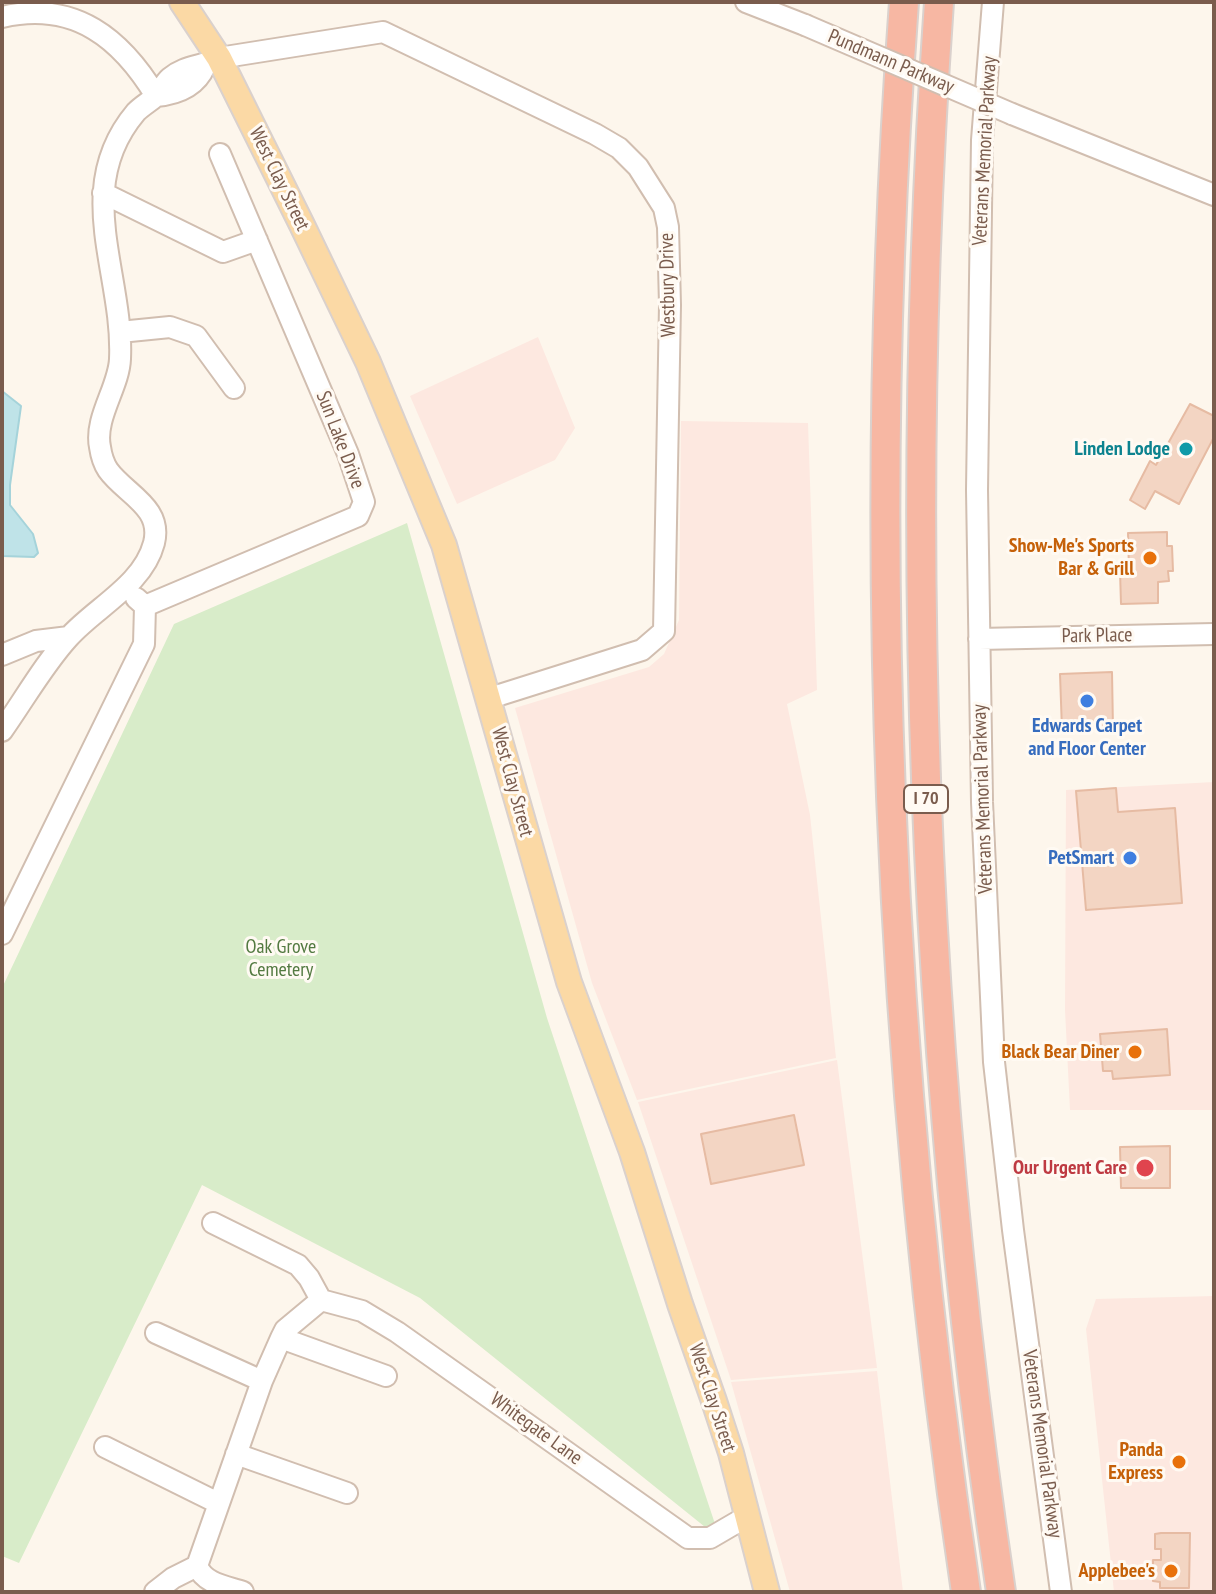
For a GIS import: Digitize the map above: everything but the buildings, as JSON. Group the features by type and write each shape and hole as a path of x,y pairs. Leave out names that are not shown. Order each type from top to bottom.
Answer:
{"highway":[{"name":"I 70","path":"904,2 889,359 887,600 892,805 917,1182 948,1462 966,1592"},
{"name":"I 70","path":"939,2 928,197 921,430 925,765 936,985 953,1203 969,1356 1001,1592"}],"main road":[{"name":"West Clay Street","path":"182,2 309,239 396,425 444,545 569,982 632,1152 731,1453 767,1592"}],"street":[{"name":"Pundmann Parkway","path":"746,2 1214,195"},
{"name":"Veterans Memorial Parkway","path":"993,2 982,140 977,490 982,802 994,1062 1061,1592"},
{"path":"2,17 22,9 39,7 78,12 95,20 118,40 156,96"},
{"name":"Westbury Drive","path":"212,62 383,32 446,60 619,148 648,181 664,208 668,227 670,305 664,631 642,650 490,698"},
{"path":"2,731 69,637 124,588 144,563 153,544 155,528 150,512 107,469 99,444 120,362 120,332 103,224 103,193 107,164 135,114 156,96 175,94 199,79 212,62"},
{"name":"Sun Lake Drive","path":"145,606 358,516 364,502 348,454 220,154"},
{"path":"103,193 223,252 257,240"},
{"path":"120,332 170,327 196,336 234,388"},
{"path":"2,934 144,644 145,606 124,588"},
{"name":"Park Place","path":"979,639 1214,634"},
{"path":"2,655 36,641 69,637"},
{"path":"201,1580 218,1503 262,1381 285,1330 321,1300 298,1265 213,1223"},
{"name":"Whitegate Lane","path":"321,1300 362,1311 397,1332 688,1538 710,1538 746,1517"},
{"path":"156,1333 262,1381"},
{"path":"281,1338 386,1376"},
{"path":"105,1447 218,1503"},
{"path":"236,1454 347,1493"},
{"path":"155,1592 173,1578 201,1580 243,1592"}],"shaded area":[{"path":"538,337 575,428 555,460 457,504 410,396"},
{"path":"681,421 808,423 817,690 787,704 810,815 836,1058 637,1100 592,983 515,708 649,667 664,654 679,620"},
{"path":"1214,782 1214,1110 1070,1110 1065,1010 1066,790"},
{"path":"837,1060 877,1368 731,1380 638,1102"},
{"path":"1214,1296 1214,1592 1114,1592 1086,1329 1096,1299"},
{"path":"877,1371 903,1592 790,1592 731,1382"}],"green space":[{"name":"Oak Grove Cemetery","path":"407,523 547,1018 720,1539 420,1298 202,1185 19,1563 2,1556 2,988 174,624"}],"water":[{"path":"2,391 21,406 10,505 33,534 38,553 34,557 2,556"}],"place":[{"name":"Linden Lodge","path":"1186,449"},
{"name":"Show-Me's Sports Bar & Grill","path":"1150,558"},
{"name":"Edwards Carpet and Floor Center","path":"1087,701"},
{"name":"PetSmart","path":"1130,858"},
{"name":"Black Bear Diner","path":"1135,1052"},
{"name":"Our Urgent Care","path":"1145,1168"},
{"name":"Panda Express","path":"1179,1462"},
{"name":"Applebee's","path":"1171,1571"}]}
